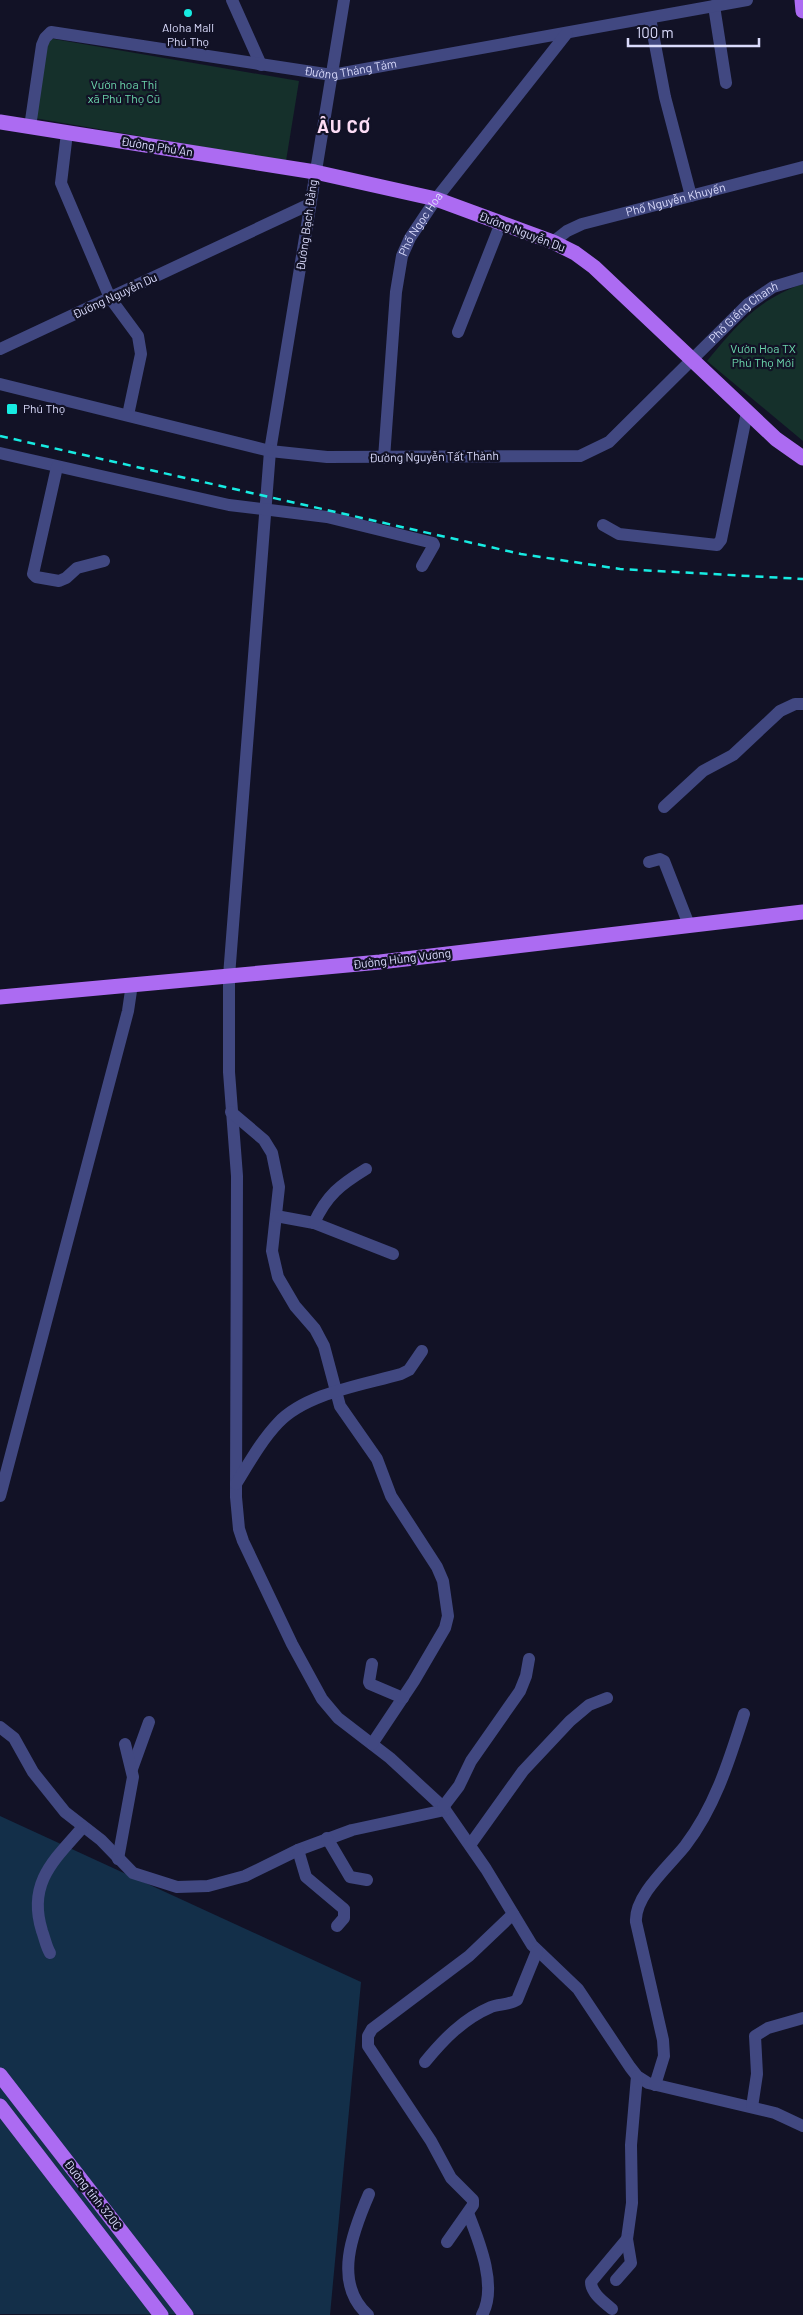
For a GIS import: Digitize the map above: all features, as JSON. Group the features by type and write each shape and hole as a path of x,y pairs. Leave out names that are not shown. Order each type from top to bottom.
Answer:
{"main road":[{"path":"802,0 803,12"},
{"name":"Đường Phú An","path":"0,122 315,172"},
{"name":"Đường Nguyễn Du","path":"315,172 436,199 553,242 575,253 594,267 693,361"},
{"path":"693,361 789,450 803,458"},
{"name":"Đường Hùng Vương","path":"0,997 380,962 803,912"},
{"name":"Đường tỉnh 320C","path":"0,2075 186,2315"},
{"name":"Đường tỉnh 320C","path":"0,2106 161,2315"}],"street":[{"path":"232,0 260,65"},
{"name":"Đường Bạch Đằng","path":"344,0 270,451 228,976 228,1057 237,1176 237,1514 243,1541 297,1652 330,1710 372,1744 444,1808 470,1845 537,1951 582,1995 637,2076"},
{"name":"Đường Tháng Tám","path":"30,127 42,45 45,38 51,32 332,75 650,18 680,6 720,4 747,0"},
{"path":"720,4 726,83"},
{"path":"650,18 667,106 691,196"},
{"name":"Phố Ngọc Hoa","path":"384,458 399,271 402,256 410,238 436,199 567,33"},
{"path":"67,133 61,183 110,298 138,336 140,345 141,354 128,415"},
{"name":"Phố Nguyễn Khuyến","path":"553,242 567,230 582,224 803,167"},
{"name":"Đường Nguyễn Du","path":"0,348 310,204"},
{"path":"458,332 501,223"},
{"name":"Phố Giếng Chanh","path":"693,361 748,304 773,287 803,278"},
{"name":"Đường Nguyễn Tất Thành","path":"0,384 270,451 318,457 580,456 609,442 658,392 693,361"},
{"path":"603,524 619,534 717,545 721,540 747,412"},
{"path":"0,453 229,505 327,517 433,543 434,545 422,566"},
{"path":"57,467 33,574 36,578 59,580 66,578 77,568 104,562"},
{"path":"664,807 703,771 733,755 780,711 787,707 803,704"},
{"path":"649,862 660,859 664,861 689,925"},
{"path":"0,1496 128,1012 132,984"},
{"path":"231,1112 264,1140 272,1153 279,1186 272,1251 274,1268 295,1306 315,1329 324,1346 336,1393 344,1413 377,1460 391,1496 437,1567 443,1581 447,1622 403,1698 372,1744"},
{"path":"314,1223 323,1205 332,1193 366,1169"},
{"path":"276,1216 314,1223 393,1254"},
{"path":"236,1484 263,1442 291,1411 301,1405 336,1393 402,1374 408,1370 422,1351"},
{"path":"0,1727 14,1738 33,1772 65,1812 101,1840 127,1868 141,1877 177,1887 196,1888 245,1876 327,1838 352,1830 444,1808 460,1786 471,1761 520,1691 526,1676 529,1659"},
{"path":"372,1664 370,1684 403,1698"},
{"path":"470,1845 528,1765 570,1721 589,1705 607,1698"},
{"path":"655,2085 664,2056 663,2040 636,1922 637,1907 686,1845 713,1801 744,1714"},
{"path":"132,1769 149,1722"},
{"path":"118,1859 132,1788 132,1769 125,1744"},
{"path":"50,1953 39,1921 37,1906 40,1889 44,1874 51,1863 83,1827"},
{"path":"327,1838 350,1877 367,1880"},
{"path":"298,1850 306,1876 344,1909 344,1918 337,1926"},
{"path":"447,2242 473,2206 473,2200 451,2178 431,2141 368,2046 367,2041 372,2029 469,1956 513,1914"},
{"path":"426,2062 445,2037 463,2023 493,2006 517,2000 537,1951"},
{"path":"752,2107 757,2074 755,2036 768,2028 803,2018"},
{"path":"616,2280 631,2263 627,2239 632,2203 631,2145 637,2076 655,2085 784,2116 803,2126"},
{"path":"368,2315 351,2293 347,2276 352,2243 369,2194"},
{"path":"468,2213 479,2240 488,2281 488,2299 482,2315"},
{"path":"612,2309 594,2292 591,2288 591,2282 627,2239"}],"green space":[{"name":"Vườn hoa Thị xã Phú Thọ Cũ","path":"48,38 299,81 286,161 34,118"},
{"name":"Vườn Hoa TX Phú Thọ Mới","path":"803,284 803,441 707,361 738,325 760,306 773,297"}],"water":[{"path":"0,1816 361,1982 330,2315 0,2314"}],"railway":[{"path":"0,436 521,554 620,569 803,579"}],"place":[{"name":"Aloha Mall Phú Thọ","path":"188,13"},
{"name":"Phú Thọ","path":"12,409"}],"district":[{"name":"ÂU CƠ","path":"344,127"}]}
